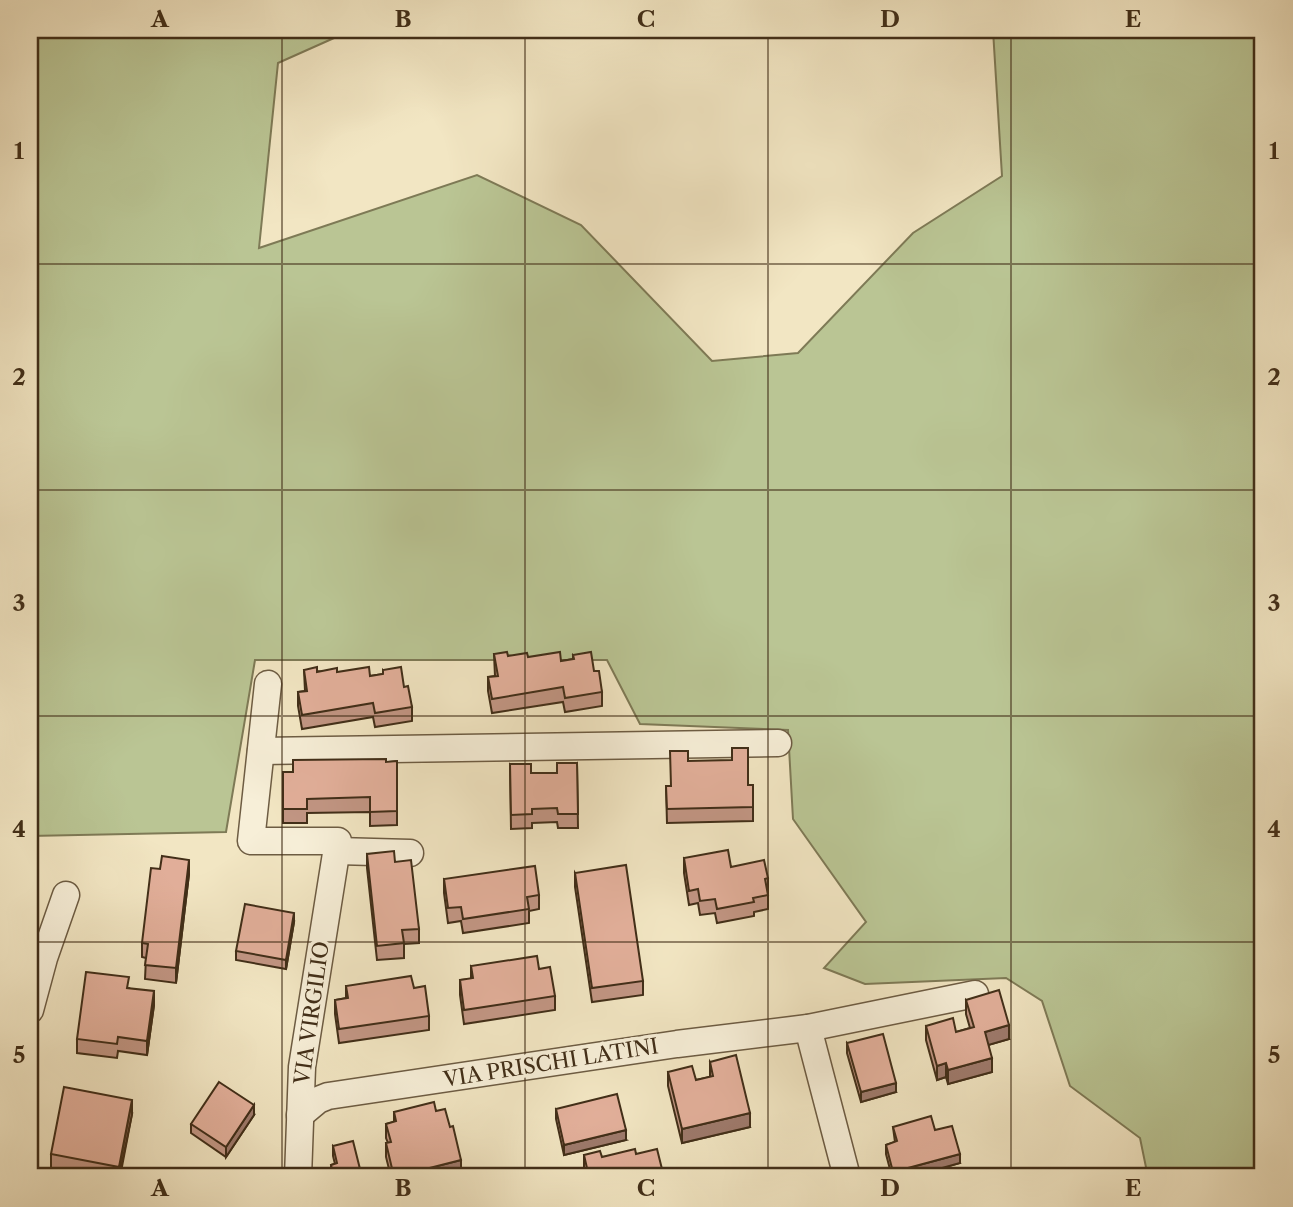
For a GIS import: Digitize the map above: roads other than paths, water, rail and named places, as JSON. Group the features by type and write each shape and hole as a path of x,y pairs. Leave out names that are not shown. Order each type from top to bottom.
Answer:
{"street":[{"path":"268,684 251,841 338,841 337,851 410,853"},
{"path":"261,751 778,743"},
{"name":"VIA VIRGILIO","path":"298,1177 302,1067 337,851"},
{"path":"30,1010 65,894"},
{"name":"VIA PRISCHI LATINI","path":"300,1115 318,1100 328,1096 677,1044 808,1028 975,994"},
{"path":"808,1028 847,1177"}]}
